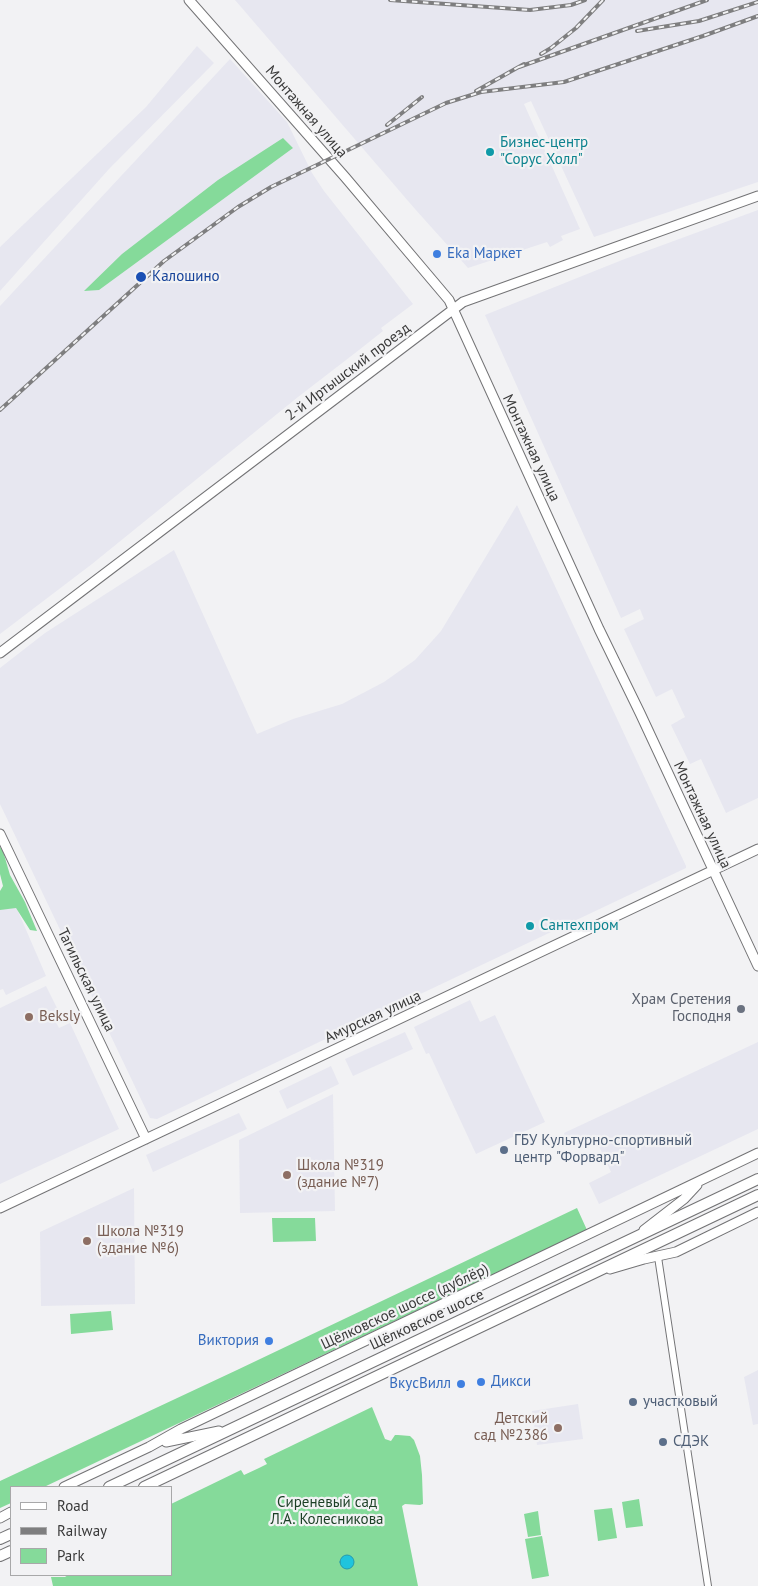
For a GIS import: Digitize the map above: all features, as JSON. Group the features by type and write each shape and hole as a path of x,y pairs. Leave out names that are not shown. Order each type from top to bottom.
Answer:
{"main road":[{"name":"Щёлковское шоссе","path":"111,1486 758,1179"},
{"name":"Щёлковское шоссе","path":"146,1486 758,1195"}],"street":[{"name":"Монтажная улица","path":"189,0 397,238 445,294 454,309 480,370 758,966"},
{"name":"2-й Иртышский проезд","path":"0,653 463,302 758,196"},
{"name":"Тагильская улица","path":"0,834 146,1139"},
{"name":"Амурская улица","path":"0,1208 758,850"},
{"name":"Щёлковское шоссе (дублёр)","path":"66,1486 149,1447 181,1429 758,1153"},
{"path":"636,1236 684,1199 701,1181"},
{"path":"589,1276 644,1259 676,1252 758,1212"},
{"path":"658,1257 708,1586"},
{"path":"149,1447 180,1438 210,1434 238,1426"}],"shaded area":[{"path":"235,0 758,0 758,182 594,237 531,101 524,104 580,229 561,236 563,240 550,247 547,242 468,268"},
{"path":"197,46 214,63 109,169 0,291 0,247 146,107"},
{"path":"230,59 287,122 312,173 324,191 413,304 381,328 383,331 298,397 92,564 0,634 0,306"},
{"path":"758,210 758,798 726,813 701,759 690,764 671,725 685,717 672,689 656,697 624,629 644,619 640,609 621,618 485,315 622,260"},
{"path":"517,505 686,868 157,1119 150,1118 0,804 0,668 45,633 174,550 257,734 293,719 342,704 384,682 415,660 441,631"},
{"path":"11,895 46,976 6,995 3,989 0,990 0,901"},
{"path":"46,986 61,1016 56,1018 59,1028 70,1023 119,1129 0,1184 0,1008"},
{"path":"470,1000 480,1022 495,1015 545,1122 476,1154 429,1053 426,1054 414,1027"},
{"path":"405,1032 413,1049 353,1076 345,1059"},
{"path":"758,1042 758,1129 599,1204 589,1183 611,1172 596,1140 588,1144 585,1137 565,1145 563,1139 566,1138 564,1133"},
{"path":"331,1066 339,1084 287,1109 279,1091"},
{"name":"Школа №319 (здание №7)","path":"333,1094 335,1211 240,1213 239,1140"},
{"path":"239,1113 247,1129 153,1172 146,1155"},
{"name":"Школа №319 (здание №6)","path":"134,1188 135,1304 41,1306 40,1232"},
{"path":"758,1370 758,1424 753,1425 744,1377"},
{"name":"Детский сад №2386","path":"578,1404 583,1439 537,1445 532,1411"}],"green space":[{"path":"283,138 293,148 99,290 84,291 122,254 218,180"},
{"path":"0,847 10,875 25,902 37,931 30,930 16,908 0,910 0,891 3,886 0,874"},
{"path":"577,1208 587,1230 46,1486 10,1486 10,1503 0,1508 0,1481"},
{"path":"272,1218 315,1218 316,1241 273,1242"},
{"path":"111,1311 113,1330 71,1334 70,1314"},
{"name":"Сиреневый сад Л.А. Колесникова","path":"372,1407 385,1439 391,1441 395,1435 410,1436 414,1440 420,1456 423,1504 405,1504 402,1506 418,1586 53,1586 51,1577 172,1576 172,1504 241,1470 244,1475 259,1468 267,1464 264,1459"},
{"path":"639,1499 643,1526 626,1528 622,1502"},
{"path":"612,1508 617,1538 598,1541 594,1510"},
{"path":"538,1511 541,1535 528,1537 524,1514"},
{"path":"542,1536 549,1576 532,1579 525,1539"}],"water":[{"path":"344,1555 350,1555 354,1562 350,1569 344,1569 340,1565 340,1559"}],"railway":[{"path":"390,0 530,10 571,5 585,0"},
{"path":"541,54 576,28 603,0"},
{"path":"519,67 707,0"},
{"path":"637,31 699,21 758,2"},
{"path":"0,410 164,261 238,207 271,187 446,103 481,92 564,82 758,16"},
{"path":"476,91 524,64"},
{"path":"387,125 422,97"}],"place":[{"name":"Бизнес-центр \"Сорус Холл\"","path":"490,152"},
{"name":"Eka Маркет","path":"437,254"},
{"name":"Калошино","path":"141,277"},
{"name":"Сантехпром","path":"530,926"},
{"name":"Храм Сретения Господня","path":"741,1009"},
{"name":"Beksly","path":"29,1017"},
{"name":"ГБУ Культурно-спортивный центр \"Форвард\"","path":"504,1150"},
{"name":"Школа №319 (здание №7)","path":"287,1175"},
{"name":"Школа №319 (здание №6)","path":"87,1241"},
{"name":"Виктория","path":"269,1341"},
{"name":"Дикси","path":"481,1382"},
{"name":"ВкусВилл","path":"461,1384"},
{"name":"участковый","path":"633,1402"},
{"name":"Детский сад №2386","path":"558,1428"},
{"name":"СДЭК","path":"663,1442"}]}
